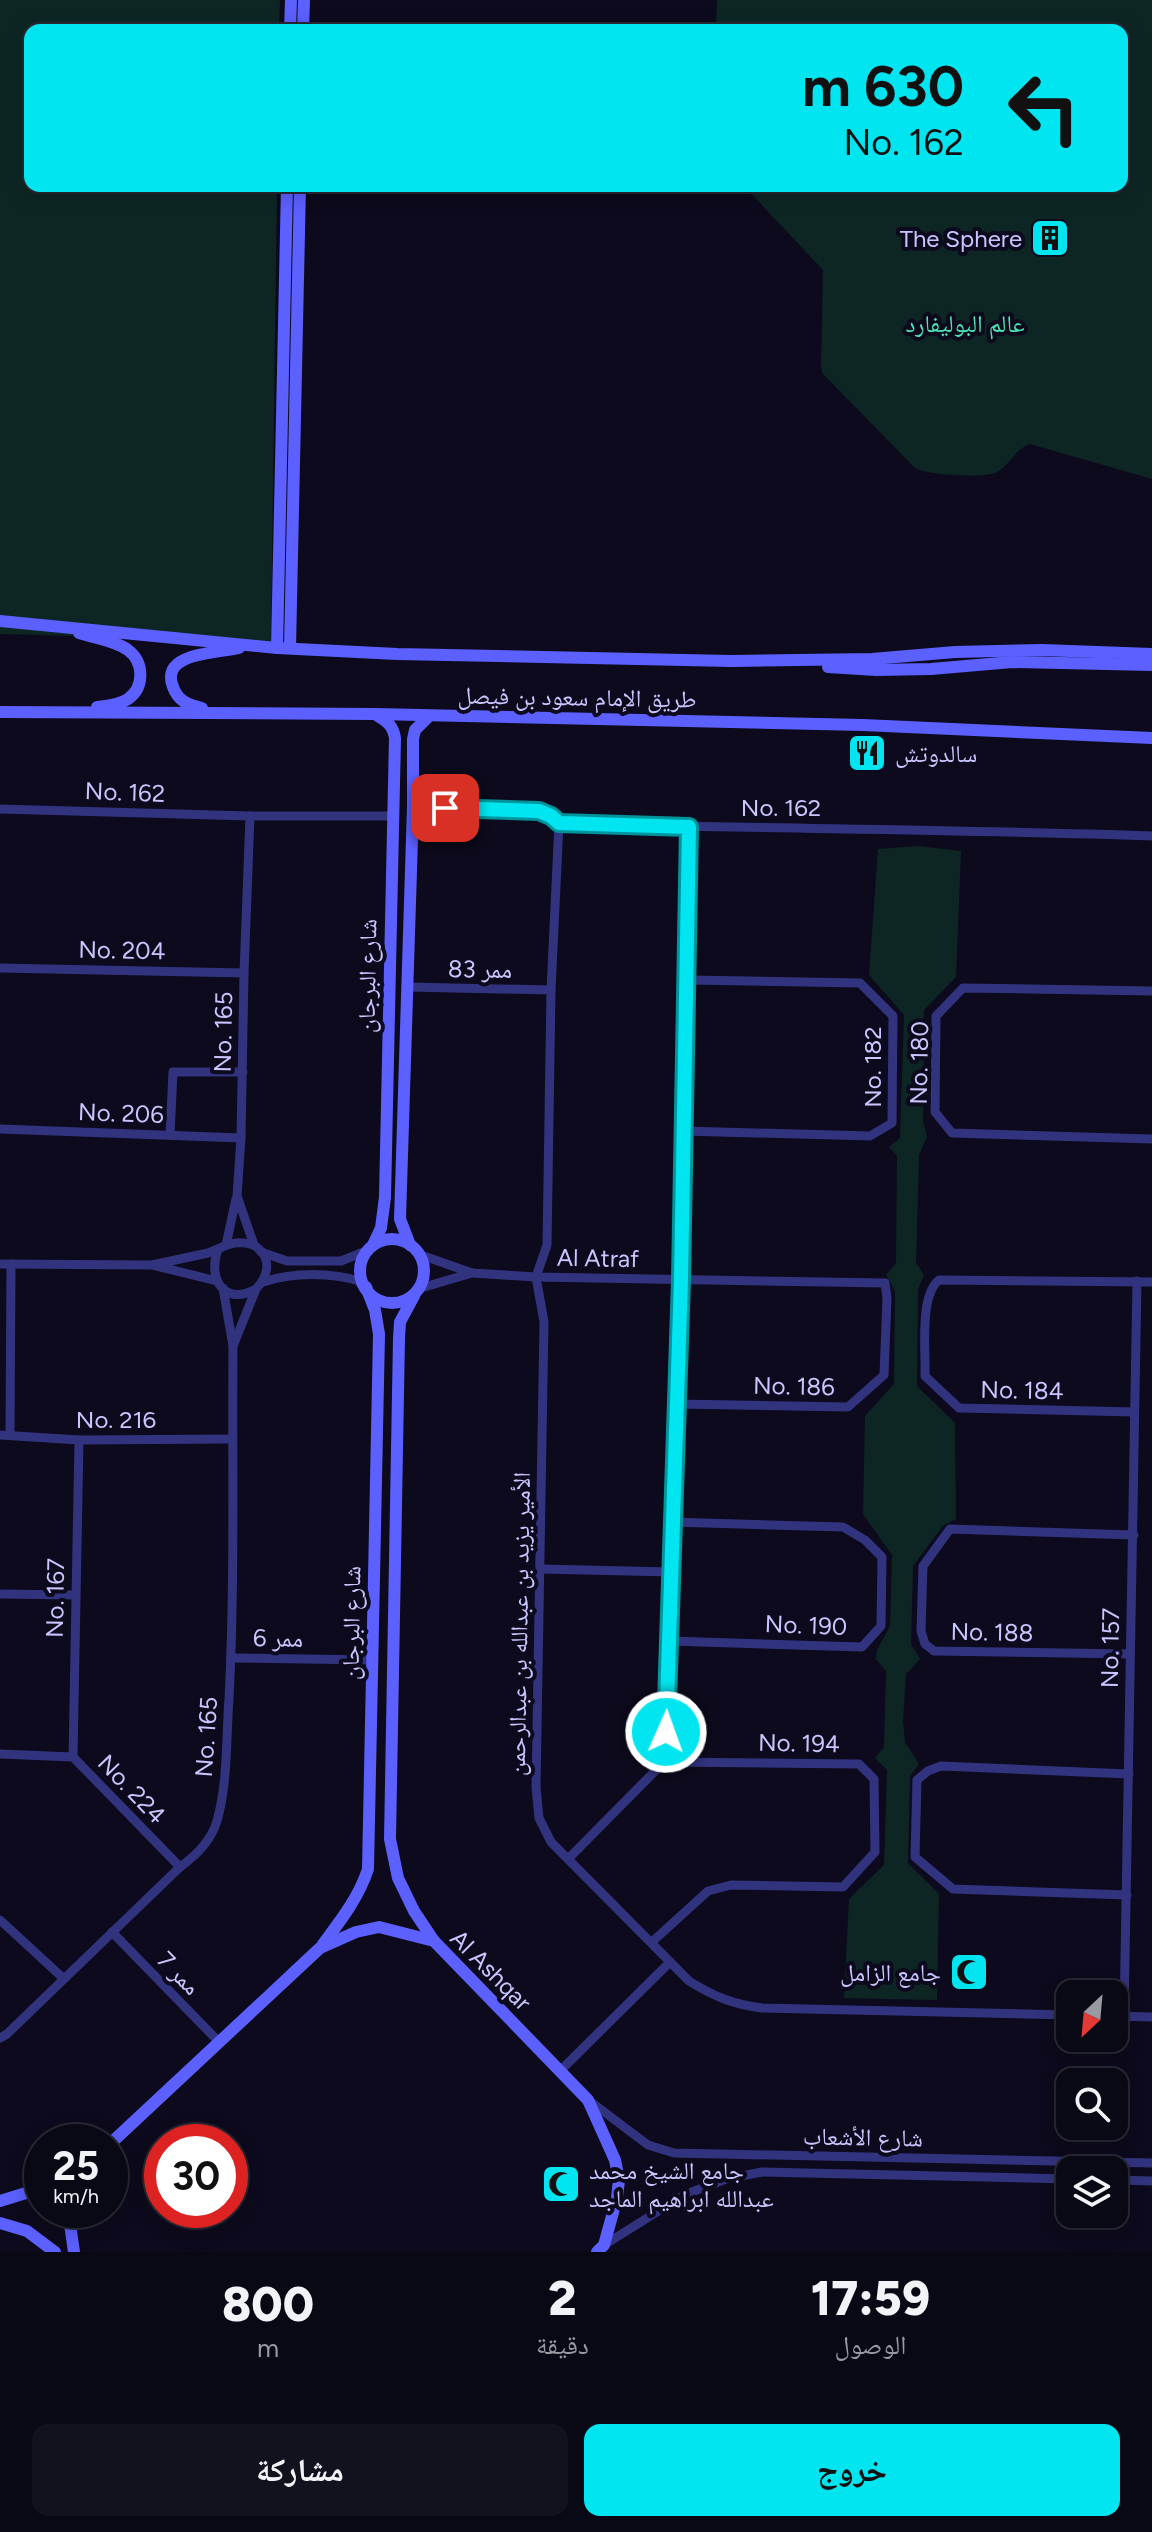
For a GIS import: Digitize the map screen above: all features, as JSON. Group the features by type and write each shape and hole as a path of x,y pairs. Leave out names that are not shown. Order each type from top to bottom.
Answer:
{"street":[{"path":"290,24 291,0"},
{"path":"303,24 304,0"},
{"path":"284,648 287,192"},
{"path":"284,648 300,192"},
{"name":"طريق الإمام سعود بن فيصل","path":"0,621 284,648 384,654 777,661 1058,650 1152,654"},
{"path":"46,713 121,703 130,697 141,680 135,657 128,650 54,626"},
{"path":"217,713 180,699 170,680 172,669 180,661 194,655 251,645"},
{"name":"طريق الإمام سعود بن فيصل","path":"777,661 876,670 1012,662 1152,665"},
{"name":"طريق الإمام سعود بن فيصل","path":"0,712 375,714 863,725 1152,738"},
{"name":"شارع البرجان","path":"320,1948 342,1920 362,1887 368,1869 379,1334 375,1310 359,1276 359,1267 381,1228 385,1197 395,738 388,722 375,714"},
{"name":"شارع البرجان","path":"410,1245 400,1219 413,739 415,730 429,716"},
{"name":"No. 162","path":"413,807 539,811 559,823 1152,836"},
{"name":"No. 162","path":"0,809 250,816 392,816"},
{"name":"No. 165","path":"250,816 237,1196 258,1249"},
{"name":"الأمير يزيد بن عبدالله بن عبدالرحمن","path":"559,823 551,990 547,1245 536,1277 544,1322 536,1787 539,1818 551,1842 689,1981 715,1997 738,2005 762,2008 1056,2015"},
{"path":"569,1858 664,1762 681,1280 689,827"},
{"name":"No. 204","path":"0,968 244,973"},
{"name":"No. 182","path":"684,1131 870,1136 892,1123 893,1016 860,983 688,980"},
{"name":"ممر 83","path":"408,987 551,990"},
{"name":"No. 180","path":"1152,991 963,988 936,1016 935,1112 952,1133 1152,1139"},
{"path":"170,1135 173,1072 243,1072"},
{"name":"No. 206","path":"0,1129 241,1138"},
{"path":"233,1346 213,1266 237,1196"},
{"path":"5,1435 5,1264 152,1265 208,1253 242,1241 287,1261 341,1261 390,1239 410,1245 421,1255 472,1273"},
{"path":"233,1346 266,1265 258,1249"},
{"name":"شارع البرجان","path":"421,1255 426,1266 418,1292 400,1322 399,1338 390,1839 398,1878 414,1911 434,1941"},
{"path":"152,1265 220,1285 240,1295 285,1275 340,1276 364,1284 378,1300 388,1303 400,1302 418,1292 472,1273"},
{"name":"Al Atraf","path":"472,1273 867,1283"},
{"name":"No. 184","path":"1134,1412 959,1408 925,1376 927,1305 932,1286 939,1280 1137,1281"},
{"path":"1137,1281 1152,1282"},
{"name":"No. 157","path":"1121,1980 1127,1895 1137,1281"},
{"name":"No. 186","path":"676,1404 848,1407 884,1375 885,1283 867,1283"},
{"name":"No. 165","path":"0,2038 180,1867 195,1857 208,1842 217,1822 224,1783 231,1658 233,1346"},
{"name":"No. 216","path":"5,1435 79,1440 232,1439"},
{"name":"No. 167","path":"73,1757 79,1440"},
{"name":"No. 190","path":"669,1641 862,1647 881,1626 882,1557 865,1540 843,1527 671,1522"},
{"name":"No. 188","path":"1130,1654 934,1651 925,1644 921,1618 923,1566 950,1529 1134,1535"},
{"path":"541,1569 671,1572"},
{"path":"0,1594 75,1595"},
{"name":"ممر 6","path":"231,1658 373,1660"},
{"name":"No. 224","path":"0,1754 73,1757 180,1867"},
{"name":"No. 194","path":"652,1942 708,1891 731,1885 843,1887 875,1852 874,1779 859,1764 664,1762"},
{"path":"1127,1895 953,1889 915,1857 917,1780 928,1771 941,1766 1129,1774"},
{"path":"0,1920 63,1978"},
{"name":"Al Ashqar","path":"128,2127 320,1948 356,1932 379,1927 434,1941 588,2100 615,2160 619,2180 617,2198 600,2248"},
{"name":"ممر 7","path":"112,1932 218,2041"},
{"path":"560,2071 670,1962"},
{"path":"1128,2016 1152,2017"},
{"name":"شارع الأشعاب","path":"588,2100 648,2145 674,2153 1152,2163"},
{"name":"شارع الأشعاب","path":"600,2248 684,2195 726,2179 762,2172 1056,2179"},
{"path":"1128,2180 1152,2181"},
{"path":"0,2201 24,2194"},
{"path":"0,2223 27,2231 55,2252"},
{"path":"71,2228 74,2252"}],"green space":[{"path":"0,0 280,0 279,24 24,24 24,192 277,192 271,641 0,634"},
{"name":"عالم البوليفارد","path":"717,0 1152,0 1152,479 1030,444 1002,469 990,474 931,473 915,468 823,374 823,270 750,192 1128,192 1128,24 716,24"},
{"path":"918,846 961,851 956,977 924,1010 923,1121 927,1137 919,1155 916,1263 924,1275 918,1289 917,1386 955,1423 956,1519 943,1526 913,1566 911,1644 920,1659 906,1674 903,1721 905,1742 919,1764 910,1776 908,1863 939,1894 937,2000 844,1998 849,1899 884,1865 887,1770 875,1758 884,1747 886,1671 876,1659 877,1650 890,1626 892,1555 863,1514 865,1416 894,1384 895,1291 886,1275 896,1263 897,1156 889,1147 900,1138 904,1015 869,975 878,849"}],"place":[{"name":"The Sphere","path":"1050,238"},
{"name":"سالدوتش","path":"867,753"},
{"name":"جامع الزامل","path":"969,1972"},
{"name":"جامع الشيخ محمد عبدالله ابراهيم الماجد","path":"561,2184"}],"route":[{"path":"445,808 539,811 559,823 689,827 681,1280 666,1732"}]}
